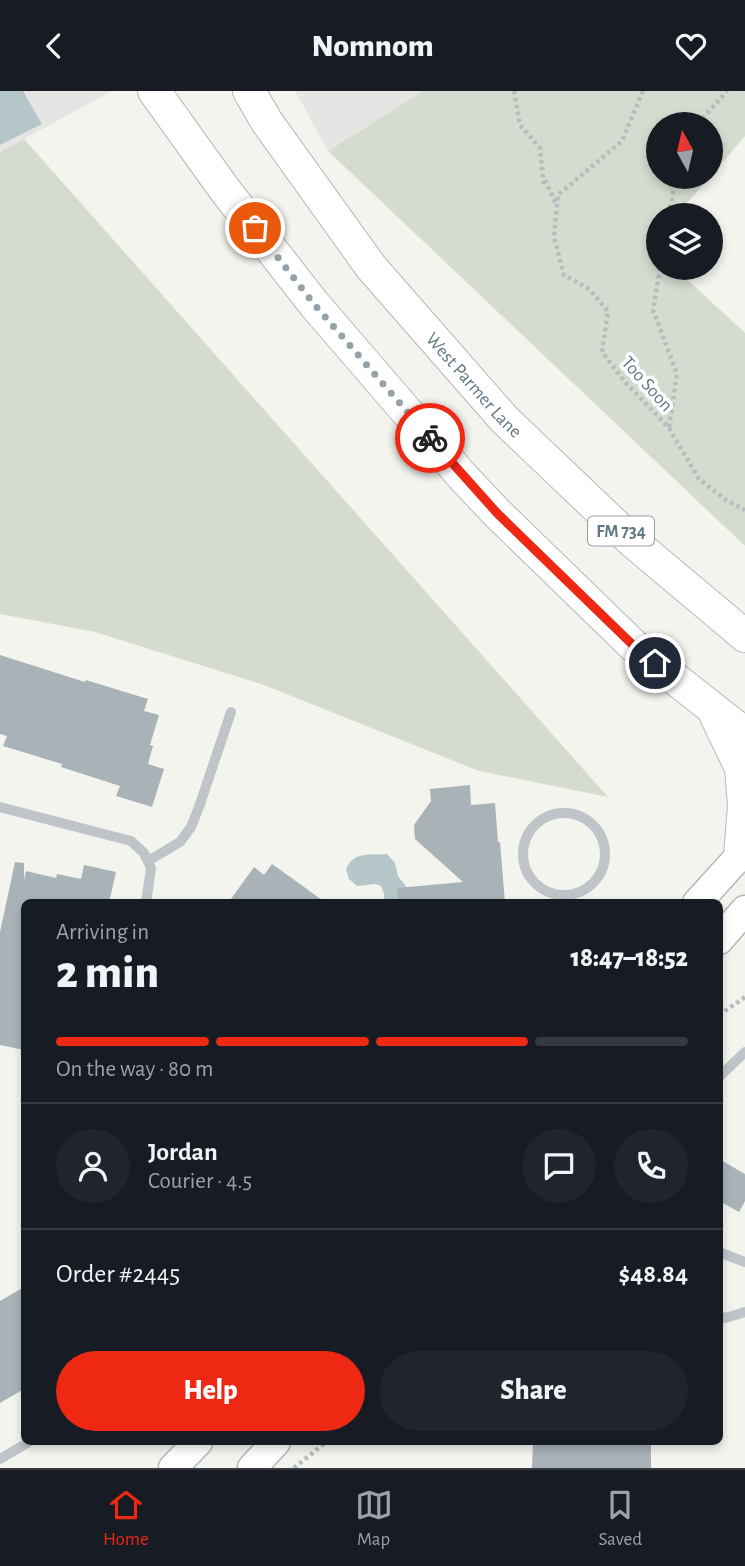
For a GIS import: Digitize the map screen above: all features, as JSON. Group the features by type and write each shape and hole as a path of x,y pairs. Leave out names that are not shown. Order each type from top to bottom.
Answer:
{"main road":[{"path":"154,91 225,190 314,304 472,486 636,648 745,734"},
{"name":"West Parmer Lane","path":"261,105 372,267 504,419 632,541 745,636"},
{"path":"712,708 741,768 744,806 743,853"}],"street":[{"path":"701,899 743,853"},
{"path":"723,935 745,910"},
{"path":"173,1468 195,1445"},
{"path":"252,1468 273,1445"}],"lane":[{"path":"148,861 180,842 191,827 231,712"},
{"path":"0,807 131,842 144,853 151,868 147,899"},
{"path":"577,814 598,829 604,841 604,867 597,879 587,888 561,899 537,885 528,874 523,860 523,846 537,823 549,815 577,814"},
{"path":"723,1073 745,1052"},
{"path":"723,1254 745,1262"},
{"path":"723,1317 745,1312"},
{"path":"0,1459 24,1445"}],"path":[{"path":"514,91 520,125 540,148 544,187"},
{"path":"557,206 558,194 622,141 643,91"},
{"path":"709,112 727,91"},
{"path":"543,177 557,206"},
{"name":"Too Soon","path":"557,206 554,237 564,275 589,289 608,311 603,352 626,383 669,428 699,479 726,500 745,510"},
{"path":"658,280 653,310 677,374 669,428"},
{"path":"723,1012 745,997"},
{"path":"294,1468 322,1445"}],"shaded area":[{"path":"0,91 112,91 0,152"},
{"path":"0,91 23,91 42,124 0,145"},
{"path":"295,91 423,91 328,151"},
{"path":"423,91 745,91 745,136 723,162 723,112 646,112 646,189 699,189 687,203 646,203 646,280 688,280 745,333 745,546 328,151"},
{"path":"24,139 608,797 479,771 264,685 95,632 0,614 0,152"},
{"path":"387,854 395,863 398,876 408,889 406,899 384,899 381,886 357,886 349,879 346,869 349,863 363,855"}],"building":[{"path":"0,655 148,699 144,711 159,715 150,745 153,746 148,764 164,769 152,807 116,796 120,786 3,746 7,736 0,734"},
{"path":"470,785 471,805 495,803 505,899 398,899 397,888 463,882 415,839 414,825 431,801 430,789"},
{"path":"15,862 24,863 24,880 26,871 56,878 57,874 81,879 84,865 116,872 110,899 21,899 21,1049 0,1045 0,932"},
{"path":"272,864 320,899 231,899 254,867 264,875"},
{"path":"723,1161 745,1174 745,1201 739,1212 723,1203"},
{"path":"21,1289 21,1391 0,1403 0,1301"},
{"path":"533,1445 651,1445 651,1468 532,1468"}],"way so far":[{"path":"255,228 314,304 430,438"}],"route":[{"path":"430,438 497,513 636,648 655,663"}]}
